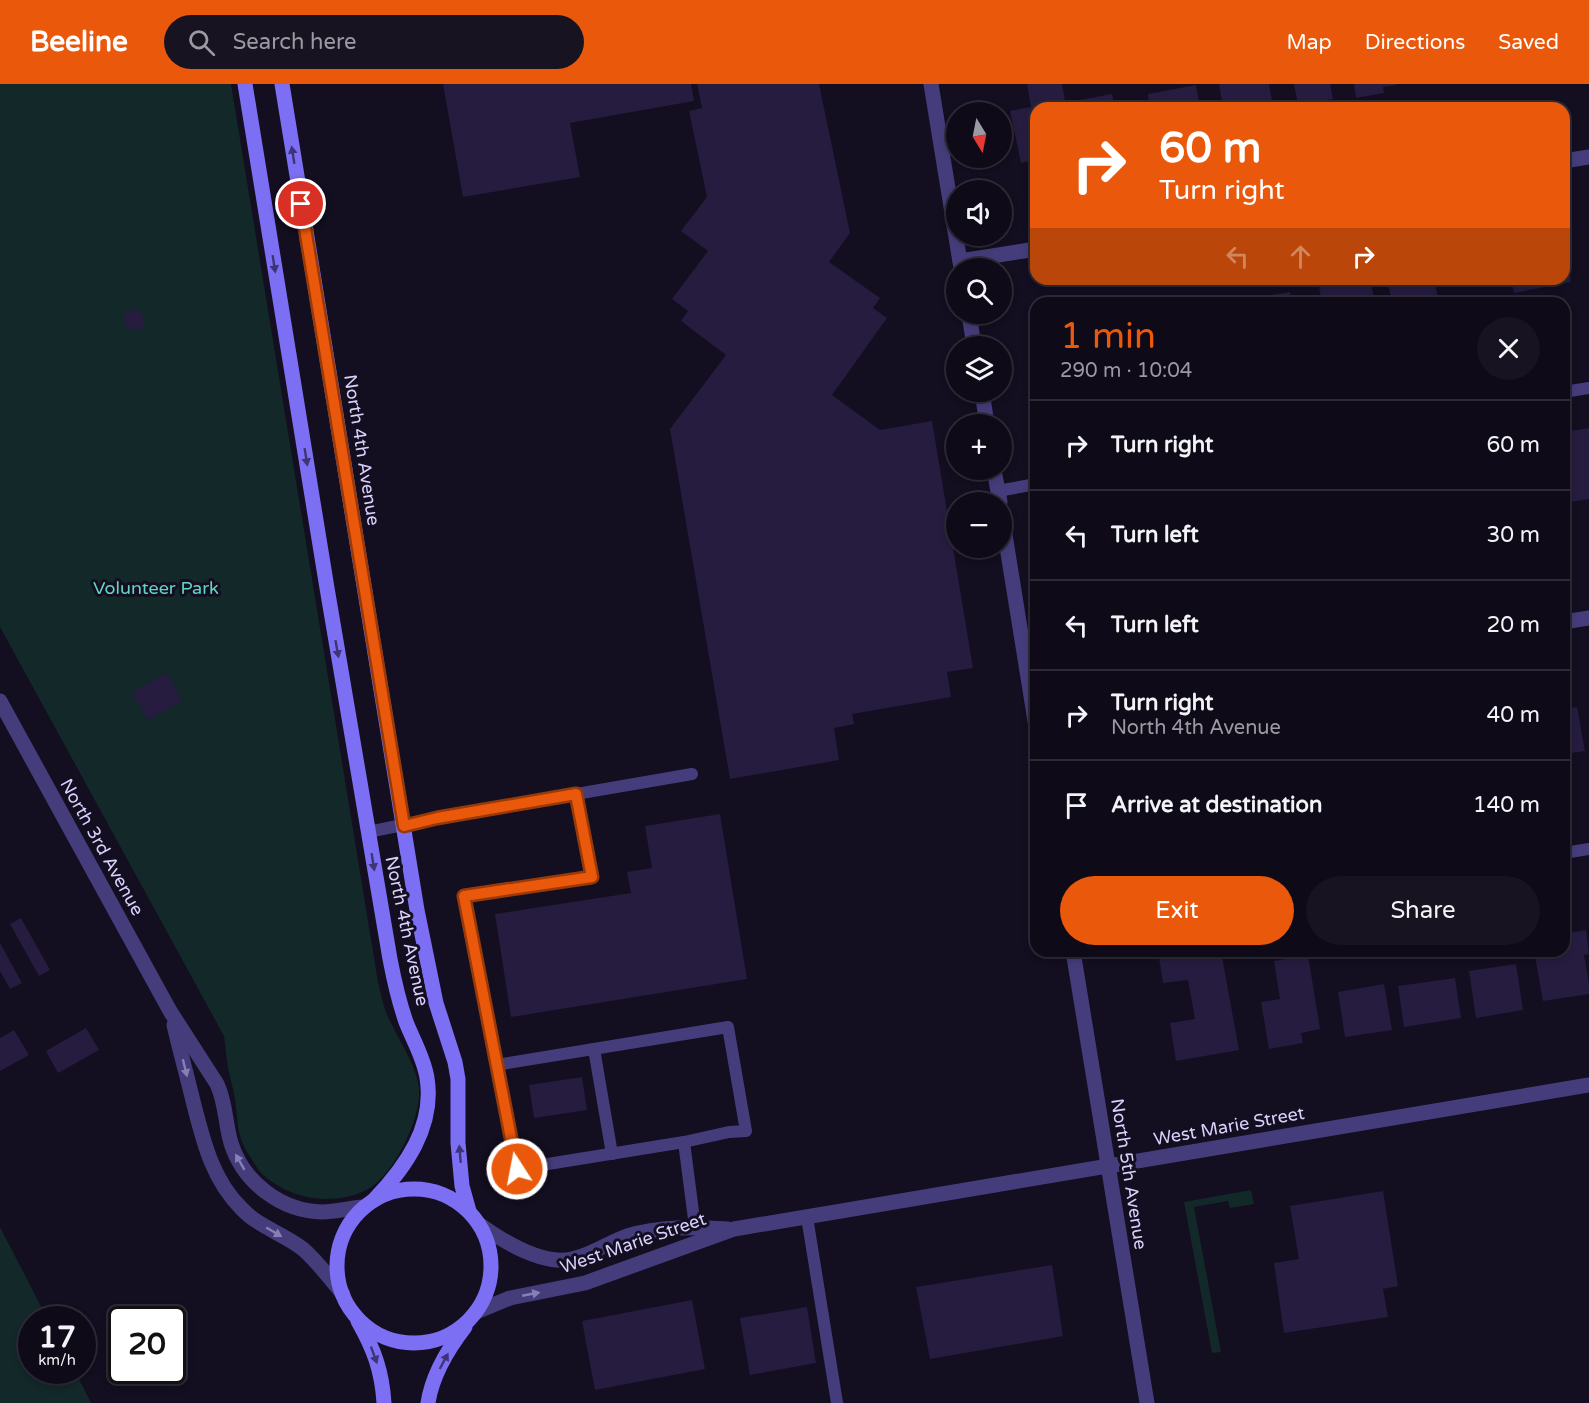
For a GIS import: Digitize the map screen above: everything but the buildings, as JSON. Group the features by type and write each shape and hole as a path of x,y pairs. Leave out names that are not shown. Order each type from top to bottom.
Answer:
{"main road":[{"name":"North 4th Avenue","path":"245,84 368,832 396,987 424,1066 429,1089 423,1127 412,1152 398,1173 369,1204"},
{"name":"North 4th Avenue","path":"282,84 428,970 435,1003 455,1062 458,1079 458,1143 462,1186 469,1211"},
{"path":"384,1403 377,1359 343,1294 338,1274 339,1252 346,1226 369,1204 393,1192 413,1189 434,1191 453,1199 469,1211 480,1224 487,1239 492,1265 488,1290 441,1365 429,1394 428,1403"},
{"path":"352,1311 364,1324 382,1336 402,1341 423,1342 443,1337 472,1317"}],"street":[{"path":"931,84 960,258"},
{"path":"1570,160 1589,156"},
{"path":"994,258 1030,250"},
{"path":"1009,558 1030,680"},
{"path":"1570,621 1589,618"},
{"name":"North 3rd Avenue","path":"0,701 170,1011 220,1090 235,1154 251,1179 275,1199 302,1209 323,1212 369,1204"},
{"name":"North 5th Avenue","path":"1074,957 1147,1403"},
{"name":"North 3rd Avenue","path":"170,1011 203,1139 211,1164 222,1184 250,1217 303,1249 343,1294"},
{"name":"West Marie Street","path":"472,1317 510,1298 585,1283 734,1229 1589,1085"},
{"name":"West Marie Street","path":"480,1224 512,1245 546,1259 558,1260 576,1258 628,1236 670,1228 734,1229"}],"lane":[{"path":"1570,391 1589,388"},
{"path":"1011,492 1030,486"},
{"path":"368,832 692,774"},
{"path":"496,1065 728,1027 746,1131 517,1169 496,1065 464,896 592,877 576,794"},
{"path":"1570,852 1589,849"},
{"path":"594,1049 612,1154"},
{"path":"684,1142 696,1227"},
{"path":"807,1217 837,1403"}],"green space":[{"name":"Volunteer Park","path":"0,84 231,84 378,982 386,1013 411,1061 419,1087 415,1118 397,1158 375,1185 355,1195 327,1199 299,1195 273,1183 255,1165 240,1134 224,1036 0,627"},
{"path":"1251,1190 1254,1204 1230,1208 1228,1201 1194,1207 1221,1352 1212,1353 1184,1202"},
{"path":"0,1227 41,1306 18,1306 18,1384 82,1384 91,1403 0,1403"}],"route":[{"path":"301,204 404,826 437,818 576,794 592,877 464,896 517,1169"}]}
